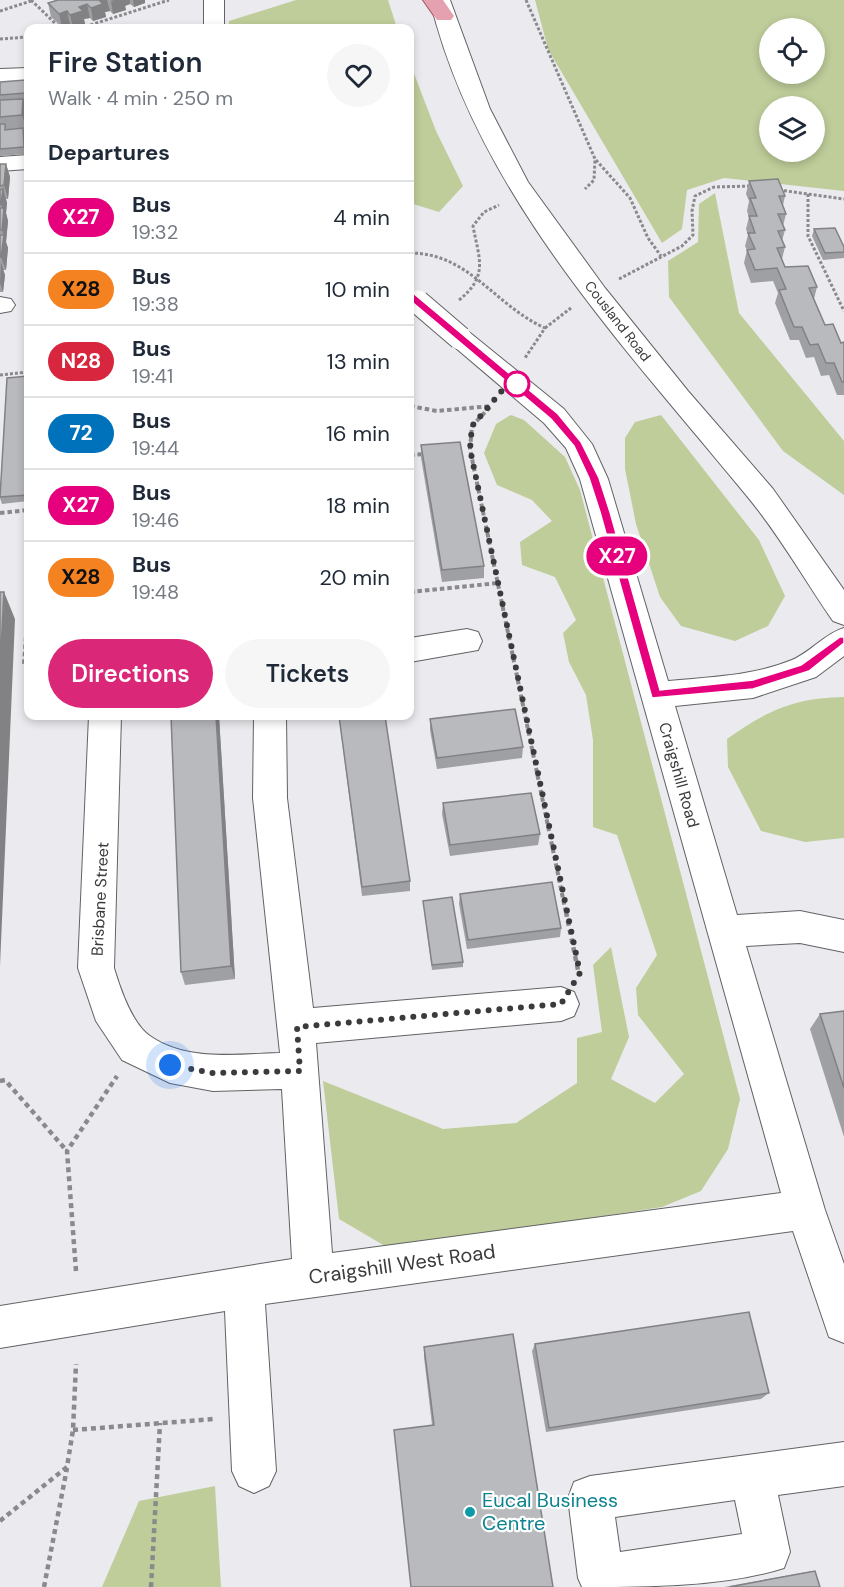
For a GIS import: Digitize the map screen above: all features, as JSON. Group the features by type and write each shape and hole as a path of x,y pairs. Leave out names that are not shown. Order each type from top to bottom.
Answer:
{"street":[{"path":"214,0 214,24"},
{"name":"Cousland Road","path":"441,4 479,110 517,183 596,294 679,398 763,496 844,613"},
{"path":"0,76 24,74"},
{"path":"0,164 24,162"},
{"name":"Craigshill Road","path":"414,298 560,423 578,444 594,478 805,1210 844,1322"},
{"path":"656,695 753,685 805,668 844,640"},
{"path":"414,649 467,641"},
{"name":"Brisbane Street","path":"105,720 96,968 109,1009 135,1048"},
{"path":"270,720 270,798 297,1027 313,1276"},
{"path":"723,932 811,926 828,929 844,936"},
{"path":"297,1027 561,1004"},
{"path":"135,1048 170,1065 213,1073 300,1071"},
{"name":"Craigshill West Road","path":"0,1327 313,1276 805,1210"},
{"path":"244,1287 254,1471"},
{"path":"752,1476 844,1464"}],"path":[{"path":"0,11 31,0 56,24"},
{"path":"94,24 169,0"},
{"path":"526,0 571,101 589,149 595,159 630,198 648,238 661,256"},
{"path":"0,39 24,37"},
{"path":"585,189 594,180 595,159"},
{"path":"596,294 682,246 693,235 692,211 695,196 714,187 739,185 762,188"},
{"path":"774,189 844,199"},
{"path":"808,194 808,236 844,311"},
{"path":"454,304 473,290 480,277 481,262 473,226 480,216 492,207 500,205"},
{"path":"414,253 430,253 446,258 503,304 530,322 545,328 511,380 472,426 470,449 580,973 561,1004"},
{"path":"0,375 24,372"},
{"path":"414,409 490,407"},
{"path":"460,450 470,449"},
{"path":"414,455 430,453"},
{"path":"0,513 24,510"},
{"path":"414,592 498,583"},
{"path":"67,1151 135,1048"},
{"path":"0,1081 6,1080 67,1151 75,1271"},
{"path":"45,1587 68,1467 73,1430 76,1364"},
{"path":"73,1430 250,1417"},
{"path":"151,1587 160,1423"},
{"path":"0,1521 68,1467"}],"green space":[{"path":"296,0 388,0 396,24 229,24 229,21"},
{"path":"535,0 844,0 844,191 724,178 687,190 682,229 662,243 548,49"},
{"path":"414,73 436,131 463,186 439,212 414,204"},
{"path":"715,193 739,313 844,441 844,495 783,451 669,297 668,261 698,242 699,204"},
{"path":"511,415 524,420 565,457 580,490 740,1099 728,1149 701,1191 662,1207 390,1249 339,1219 323,1081 443,1129 516,1123 577,1083 577,1038 602,1032 593,965 611,947 629,1037 611,1079 655,1103 684,1074 638,1015 636,988 657,955 617,835 593,827 593,740 586,695 569,662 563,633 576,620 555,577 522,565 520,542 552,521 532,500 497,485 484,453 496,424"},
{"path":"661,415 759,540 785,596 768,626 735,641 681,626 660,597 636,524 625,469 625,438 635,422"},
{"path":"844,697 844,838 805,842 761,831 728,767 727,739 756,720 782,708 810,700"},
{"path":"215,1486 221,1587 102,1587 139,1501"}],"building":[{"path":"58,0 99,0 103,4 91,8 87,4 79,7 83,11 70,15 67,11 59,14 48,3"},
{"path":"24,80 24,93 0,95 0,82"},
{"path":"23,99 22,115 0,117 0,100"},
{"path":"0,124 5,124 5,130 23,128 24,147 0,149"},
{"path":"0,164 6,164 4,185 0,186"},
{"path":"778,179 785,196 779,196 786,214 778,214 785,230 778,231 785,247 777,248 785,267 808,266 817,287 809,288 825,325 833,324 841,343 844,342 844,382 834,363 826,363 818,344 810,345 802,327 794,327 779,290 786,289 777,268 755,270 747,250 755,249 748,233 755,233 749,216 757,216 750,198 756,198 749,181"},
{"path":"3,189 1,204 0,205 0,190"},
{"path":"0,208 4,208 2,230 0,230"},
{"path":"835,228 844,252 825,253 814,229"},
{"path":"0,235 4,235 1,257 0,257"},
{"path":"24,376 24,495 0,497 7,378"},
{"path":"460,442 484,566 442,570 421,445"},
{"path":"0,592 4,592 0,668"},
{"path":"515,709 523,747 437,758 430,719"},
{"path":"171,720 216,720 231,966 181,972"},
{"path":"340,720 386,720 410,881 362,887"},
{"path":"531,793 540,834 450,845 443,803"},
{"path":"552,882 561,928 468,940 460,894"},
{"path":"452,897 463,962 432,965 423,901"},
{"path":"844,1011 844,1088 820,1014"},
{"path":"749,1312 769,1393 549,1428 535,1344"},
{"name":"Eucal Business Centre","path":"513,1334 553,1587 411,1587 394,1430 434,1425 424,1347"},
{"path":"815,1571 820,1587 729,1587"}],"bus line":[{"name":"X27","path":"414,298 554,416 578,444 594,478 605,512 656,695 753,685 805,668 844,640"}],"place":[{"name":"Eucal Business Centre","path":"470,1512"}],"route":[{"path":"170,1065 213,1073 300,1071 297,1027 561,1004 580,973 470,449 472,426 511,380 517,384"}]}
